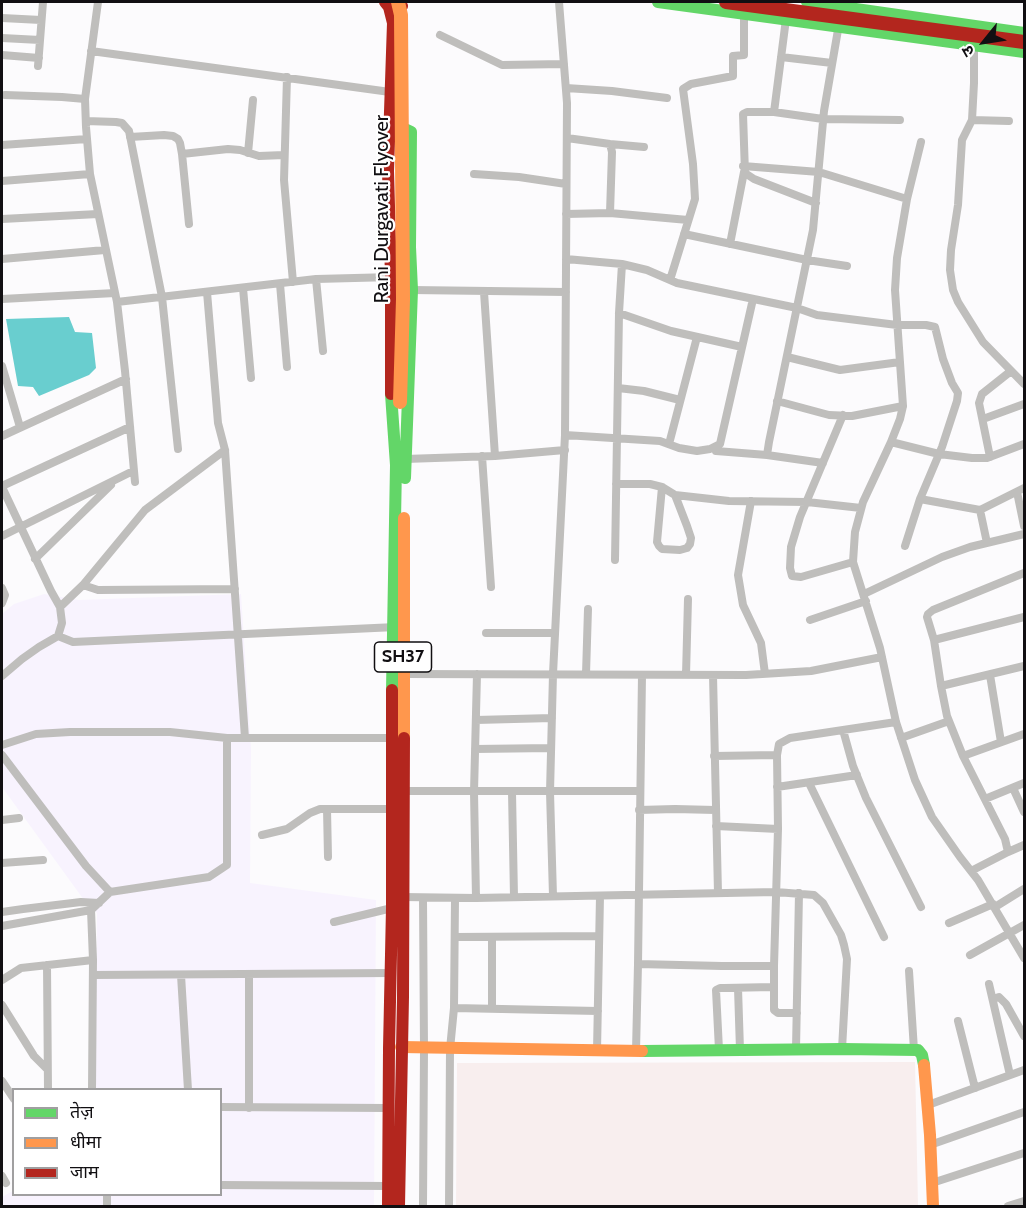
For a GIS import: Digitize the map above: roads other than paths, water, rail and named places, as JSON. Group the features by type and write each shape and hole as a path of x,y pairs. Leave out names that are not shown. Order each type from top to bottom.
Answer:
{"main road":[{"path":"385,2 389,7 399,9 390,92 390,383 396,465 393,548 398,627 398,738 391,809 388,1206"},
{"path":"658,2 738,9 838,27 1024,52"},
{"path":"726,2 1024,42"},
{"path":"807,2 891,10 1024,33"},
{"name":"Rani Durgavati Flyover","path":"393,421 400,402 403,299 399,9"},
{"name":"SH37","path":"390,121 411,132 412,283 398,627 404,674 398,738 404,791 399,1206"},
{"name":"Rani Durgavati Flyover","path":"400,402 407,425"},
{"path":"401,1047 636,1051 918,1050 922,1055 927,1105 933,1206"}],"street":[{"path":"2,55 38,62 43,2"},
{"path":"98,2 85,99 87,139 90,174 116,298 135,482"},
{"path":"553,896 550,792 553,674 566,435 567,138 566,88 559,2"},
{"path":"767,455 813,230 823,119 843,6"},
{"path":"670,280 695,199 693,164 683,89 687,85 733,76 733,56 744,55 738,9"},
{"path":"2,18 41,20"},
{"path":"774,112 786,19"},
{"path":"440,35 502,64 564,64"},
{"path":"2,38 40,40"},
{"path":"974,45 972,120 962,140 958,205 950,270 953,290 958,302 983,342 1024,384"},
{"path":"91,51 390,92"},
{"path":"781,57 832,63"},
{"path":"287,77 284,180 293,282"},
{"path":"566,88 667,98"},
{"path":"5,95 85,99"},
{"path":"248,153 253,100"},
{"path":"730,244 744,169 743,114 774,112 823,119 900,120"},
{"path":"972,120 1009,121"},
{"path":"86,121 122,123 129,131 162,297 178,449"},
{"path":"130,137 164,135 178,139 182,154 189,224"},
{"path":"567,138 644,147"},
{"path":"2,145 87,139"},
{"path":"921,142 906,199 897,258 895,290 903,406 891,442 861,508 855,532 853,562 882,657 896,722 915,780 932,817 994,905 1024,958"},
{"path":"610,144 612,152 610,213"},
{"path":"182,154 228,149 258,156 284,155"},
{"path":"744,169 819,172 906,199"},
{"path":"744,169 747,175 754,179 816,203"},
{"path":"2,181 90,174"},
{"path":"474,174 519,177 566,184"},
{"path":"566,214 610,213 688,220"},
{"path":"2,219 98,214"},
{"path":"684,234 807,260 847,266"},
{"path":"2,259 105,250"},
{"path":"566,259 622,264 647,270 677,283 797,308 817,315 897,325 935,327 943,359 958,393 939,454 920,499 905,546"},
{"path":"615,560 619,313 622,264"},
{"path":"2,299 162,297 316,279 391,277 412,283 484,292 566,292"},
{"path":"316,279 323,351"},
{"path":"280,284 287,367"},
{"path":"243,288 251,378"},
{"path":"207,292 218,423 225,450 245,738"},
{"path":"484,292 495,456"},
{"path":"566,435 660,441 679,448 697,451 710,449 720,444 753,299"},
{"path":"619,313 671,331 742,347"},
{"path":"669,444 697,337"},
{"path":"787,357 840,369 900,362"},
{"path":"2,366 20,427"},
{"path":"990,457 979,403 982,394 1011,371"},
{"path":"2,436 126,379"},
{"path":"618,388 644,391 681,400"},
{"path":"777,401 829,415 852,416 903,406"},
{"path":"983,419 1024,404"},
{"path":"843,415 800,517 791,547 790,568 792,576 801,577 853,562"},
{"path":"2,676 22,658 58,636 62,623 60,607 2,486 130,427"},
{"path":"891,442 939,454 972,458 990,457 1024,444"},
{"path":"60,607 83,585 145,510 225,450"},
{"path":"405,459 495,456 565,450"},
{"path":"716,451 823,463"},
{"path":"482,456 491,587"},
{"path":"2,537 133,471"},
{"path":"35,559 118,479"},
{"path":"616,484 650,484 662,487 675,495 729,501 807,502 861,508"},
{"path":"662,487 657,542 662,549 687,549 690,544 691,538 675,495"},
{"path":"920,499 980,510 1021,490 1024,526"},
{"path":"751,501 738,575 743,605 761,643 765,674"},
{"path":"980,510 987,543"},
{"path":"810,620 865,597 942,557 1024,534"},
{"path":"1008,852 1005,839 963,756 949,721 934,640 927,617 933,610 1024,573"},
{"path":"83,585 98,590 235,589"},
{"path":"2,588 5,595 2,603"},
{"path":"686,675 688,599"},
{"path":"586,674 588,609"},
{"path":"934,640 1024,617"},
{"path":"58,636 73,642 398,627"},
{"path":"486,633 555,633"},
{"path":"404,674 765,674 812,671 882,657"},
{"path":"941,686 1024,666"},
{"path":"476,898 474,792 477,674"},
{"path":"636,1051 642,675"},
{"path":"713,675 718,893"},
{"path":"990,675 1001,742"},
{"path":"476,720 552,718"},
{"path":"901,738 949,721"},
{"path":"797,1013 778,1013 774,1010 779,744 790,738 896,722"},
{"path":"843,730 866,798 921,907"},
{"path":"2,745 36,734 70,732 170,732 227,738 398,738"},
{"path":"963,756 1024,734"},
{"path":"2,927 91,910 110,892 209,877 227,865 227,738"},
{"path":"475,749 551,748"},
{"path":"2,755 86,866 110,892"},
{"path":"714,756 777,755"},
{"path":"2,772 12,769"},
{"path":"777,787 857,775"},
{"path":"809,783 884,937"},
{"path":"985,799 1024,783"},
{"path":"1012,788 1024,812"},
{"path":"404,791 640,792"},
{"path":"512,792 514,897"},
{"path":"327,809 328,857"},
{"path":"262,835 287,829 314,810 391,809"},
{"path":"639,810 715,810"},
{"path":"2,820 19,818"},
{"path":"716,826 778,829"},
{"path":"971,871 1024,845"},
{"path":"2,863 43,860"},
{"path":"949,923 994,905 1024,889"},
{"path":"403,897 476,898 776,892 814,895 823,903 841,935 847,959 842,1049"},
{"path":"796,1049 799,893"},
{"path":"597,1050 600,896"},
{"path":"423,898 423,1206"},
{"path":"449,1206 450,1049 454,1008 455,898"},
{"path":"13,924 3,910 81,902 99,903"},
{"path":"334,922 392,908"},
{"path":"91,910 92,1088"},
{"path":"970,955 1024,925"},
{"path":"455,937 599,936"},
{"path":"492,938 492,1008"},
{"path":"2,980 21,968 93,960"},
{"path":"639,964 774,966"},
{"path":"47,965 48,1088"},
{"path":"909,971 914,1050"},
{"path":"93,975 391,973"},
{"path":"249,974 249,1108"},
{"path":"181,975 188,1088"},
{"path":"989,984 1010,1075"},
{"path":"719,1050 716,990 773,987"},
{"path":"738,988 740,1050"},
{"path":"993,999 999,997 1006,1004 1024,1036"},
{"path":"2,1005 34,1056 47,1069"},
{"path":"454,1008 598,1011"},
{"path":"958,1021 975,1088"},
{"path":"927,1105 1024,1070"},
{"path":"2,1081 12,1096"},
{"path":"222,1107 388,1108"},
{"path":"930,1145 1024,1112"},
{"path":"932,1183 1024,1154"},
{"path":"222,1185 388,1186"},
{"path":"1008,1206 1024,1201"}],"water":[{"path":"69,317 75,332 92,333 96,368 89,375 39,396 33,387 18,386 6,319"}]}
